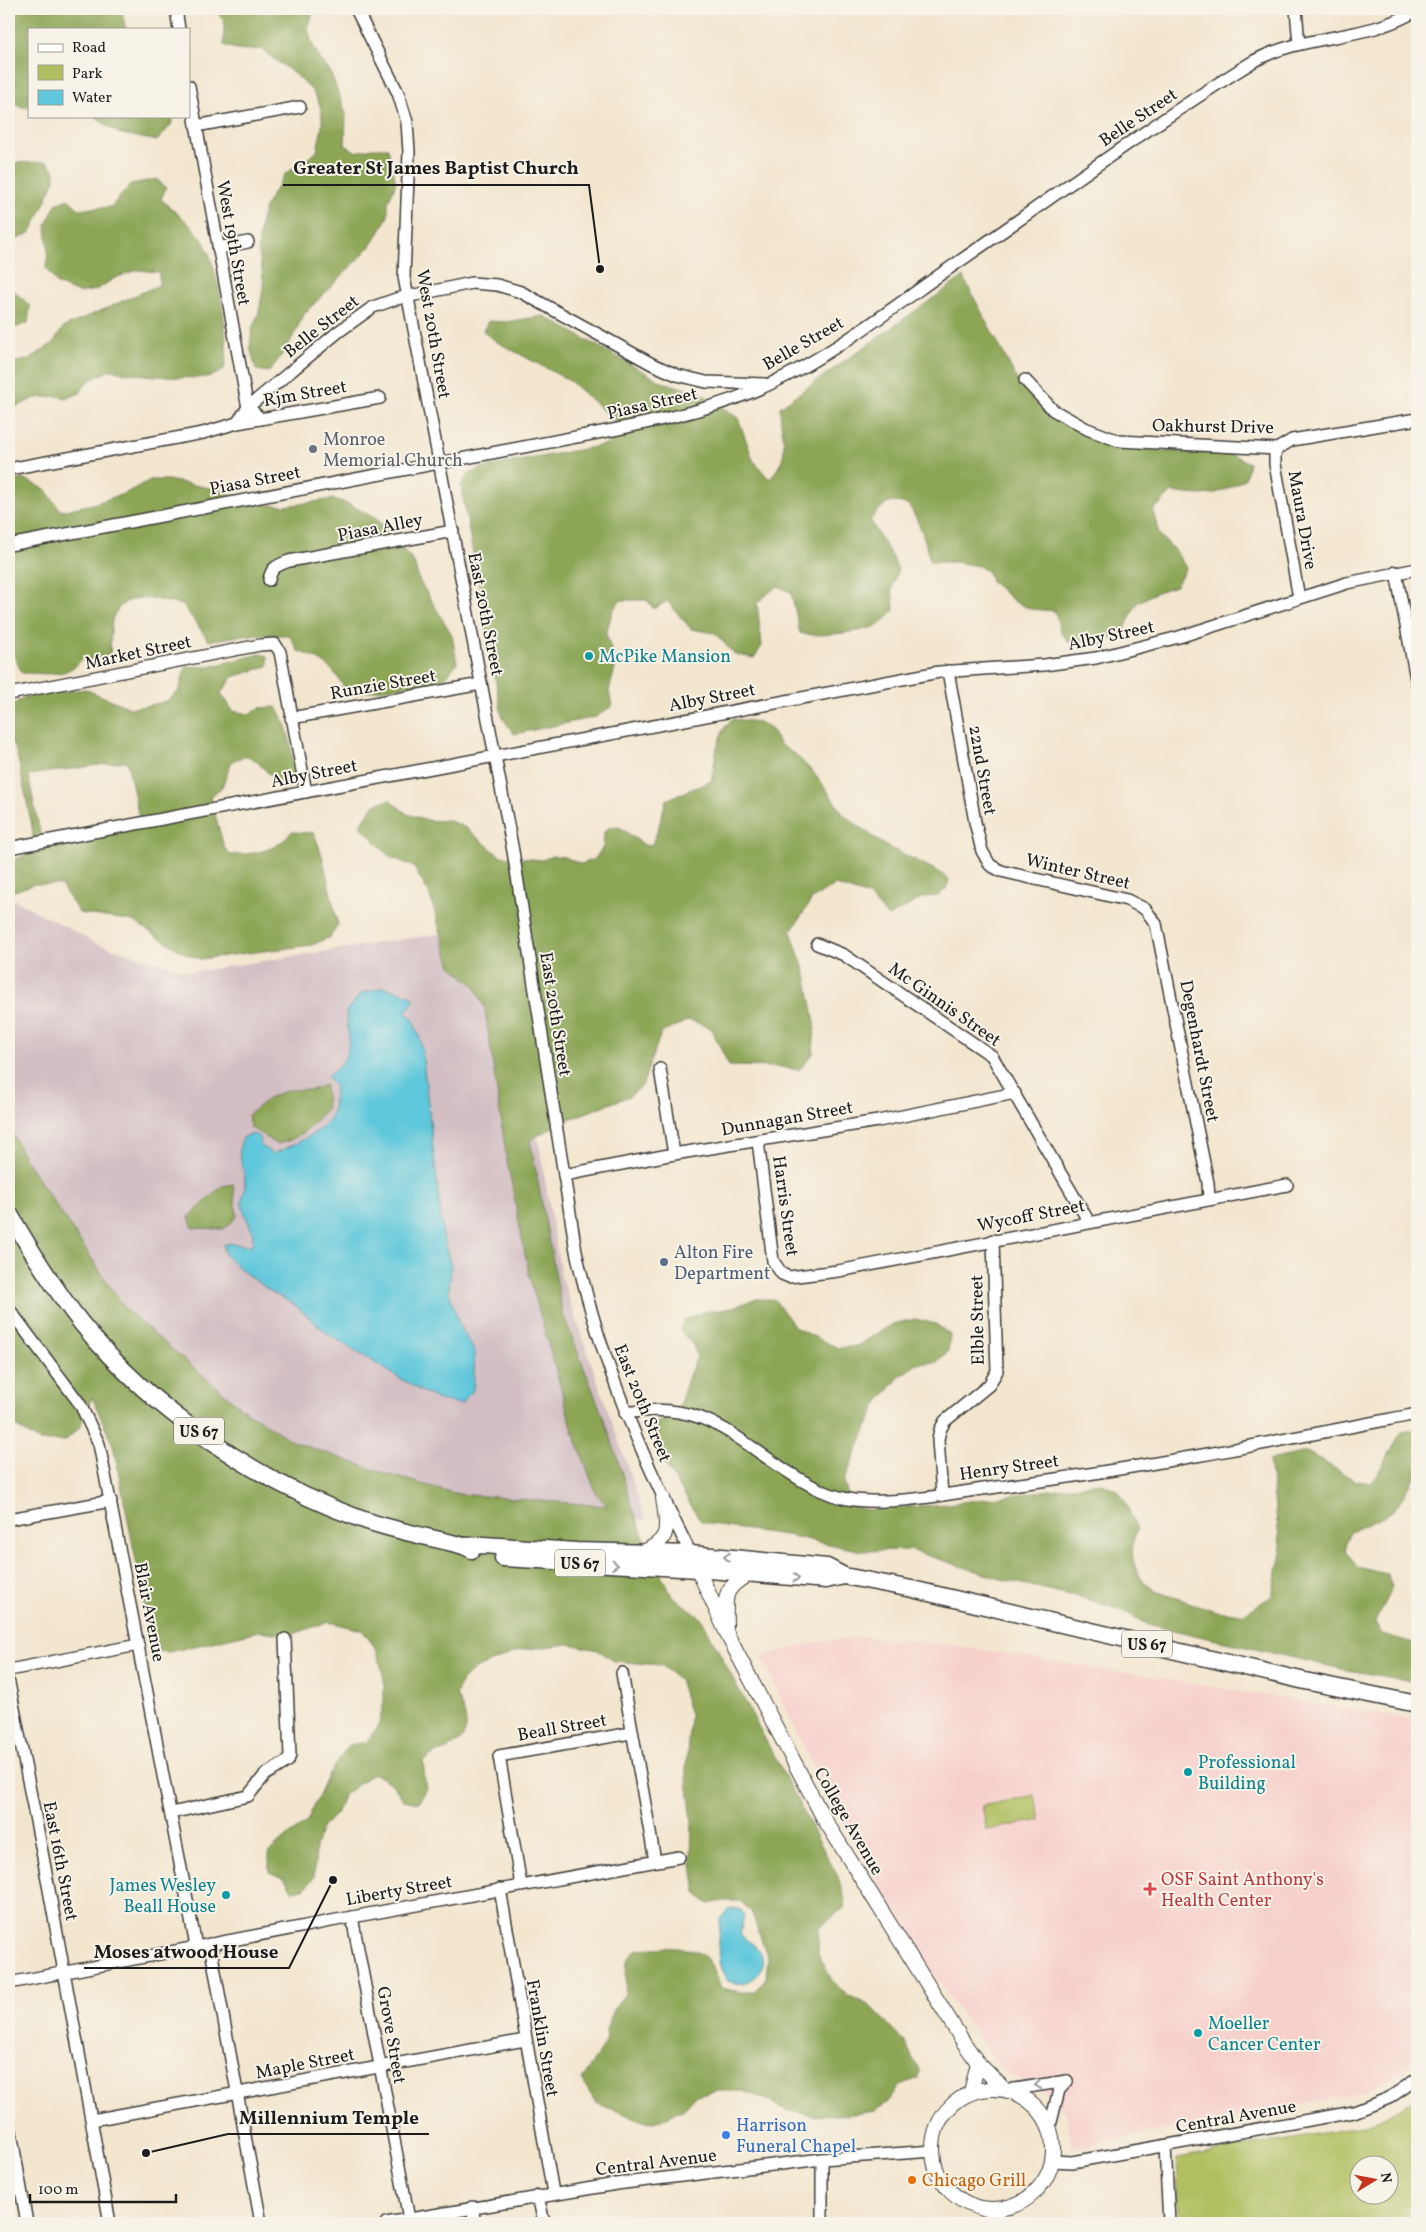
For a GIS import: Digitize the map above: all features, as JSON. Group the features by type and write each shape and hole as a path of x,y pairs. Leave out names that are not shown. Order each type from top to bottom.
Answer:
{"highway":[{"name":"US 67","path":"9,1213 52,1282 82,1325 136,1381 194,1428 263,1473 328,1506 379,1526 464,1546 484,1556 698,1569 826,1580 844,1576"},
{"name":"US 67","path":"464,1546 483,1545 691,1554 827,1567 844,1576 912,1589 1305,1682 1417,1704"}],"main road":[{"path":"641,1553 661,1543 666,1534 663,1498"},
{"name":"College Avenue","path":"691,1554 726,1632 822,1818 978,2064 1006,2089"},
{"path":"726,1632 726,1594 731,1586 748,1574"},
{"path":"971,2092 978,2064"},
{"path":"984,2089 1006,2089 1033,2103 1050,2126 1054,2143 1053,2161 1049,2172 1037,2191 996,2216 970,2204 949,2190 938,2172 933,2151 935,2132 943,2116 955,2102 971,2092 984,2089"}],"street":[{"path":"176,9 179,28"},
{"name":"West 20th Street","path":"356,9 398,92 406,122 409,152 404,277 440,462"},
{"path":"1296,9 1299,44"},
{"name":"Belle Street","path":"237,423 248,407 362,314 384,302 472,283 497,285 521,292 652,364 677,375 706,382 769,384 826,353 1240,69 1270,53 1299,44 1396,22 1417,10"},
{"name":"West 19th Street","path":"190,92 237,360 248,407"},
{"path":"196,126 300,107"},
{"path":"218,248 248,242"},
{"name":"Oakhurst Drive","path":"1025,380 1053,410 1087,429 1119,441 1277,449 1292,440 1417,419"},
{"name":"Piasa Street","path":"9,545 685,415 726,403 769,384"},
{"name":"Rjm Street","path":"237,423 380,398"},
{"path":"248,407 261,419"},
{"path":"9,469 203,433 237,423"},
{"name":"Maura Drive","path":"1277,449 1275,464 1299,598"},
{"name":"East 20th Street","path":"440,462 496,756 584,1287 603,1354 625,1413 663,1498 691,1554"},
{"name":"Piasa Alley","path":"269,580 270,572 275,566 289,561 452,531"},
{"name":"Alby Street","path":"9,848 948,671 1044,665 1096,658 1179,637 1347,583 1417,569"},
{"path":"1396,572 1417,684"},
{"name":"Market Street","path":"9,694 260,645 275,644 280,652 291,718"},
{"name":"22nd Street","path":"948,671 977,832 986,859 996,869"},
{"name":"Runzie Street","path":"291,718 481,684"},
{"path":"291,718 306,792"},
{"name":"Winter Street","path":"996,869 1116,896 1135,903 1149,912"},
{"name":"Degenhardt Street","path":"1149,912 1156,924 1161,939 1208,1183 1209,1199"},
{"name":"Mc Ginnis Street","path":"817,944 844,955 984,1049 999,1065 1089,1222"},
{"path":"660,1069 674,1154"},
{"name":"Dunnagan Street","path":"564,1175 674,1154 878,1121 1015,1093"},
{"name":"Harris Street","path":"758,1141 773,1261 782,1274"},
{"name":"Wycoff Street","path":"782,1274 797,1277 838,1271 1286,1185"},
{"name":"Elble Street","path":"942,1495 938,1440 940,1430 945,1421 989,1385 997,1372 993,1240"},
{"name":"Blair Avenue","path":"9,1309 64,1382 84,1413 99,1444 196,1946"},
{"name":"Henry Street","path":"625,1413 658,1409 680,1412 708,1420 728,1430 809,1485 837,1497 883,1501 942,1495 1106,1471 1417,1414"},
{"path":"9,1519 111,1501"},
{"path":"171,1813 248,1796 265,1775 288,1761 290,1755 285,1639"},
{"path":"9,1670 138,1645"},
{"path":"622,1673 631,1733 655,1861"},
{"name":"East 16th Street","path":"9,1683 110,2223"},
{"name":"Beall Street","path":"521,1885 498,1756 631,1733"},
{"name":"Liberty Street","path":"9,1983 352,1916 678,1857"},
{"name":"Franklin Street","path":"500,1889 553,2193"},
{"name":"Grove Street","path":"352,1916 409,2219"},
{"path":"210,1944 261,2223"},
{"name":"Maple Street","path":"92,2120 526,2040"},
{"name":"Central Avenue","path":"1053,2161 1072,2162 1354,2112 1389,2098 1417,2079"},
{"path":"1006,2089 1067,2081 1059,2090 1050,2126"},
{"path":"9,2121 27,2223"},
{"path":"1166,2146 1169,2223"},
{"name":"Central Avenue","path":"386,2223 553,2193 822,2159 933,2151"},
{"path":"822,2159 822,2223"},
{"path":"538,2196 544,2223"},
{"path":"472,2207 475,2223"}],"shaded area":[{"path":"9,897 98,944 192,972 502,924 561,1276 646,1520 453,1503 271,1440 119,1324 9,1169"},
{"name":"OSF Saint Anthony's Health Center","path":"863,1637 952,1645 1417,1720 1417,2056 1402,2072 1363,2093 1072,2148 1066,2113 1046,2092 1004,2072 933,1974 831,1805 761,1656 812,1643"}],"green space":[{"path":"9,9 121,9 126,28 28,28 28,107 22,107 9,100"},
{"path":"219,9 314,9 308,29 312,44 322,62 330,71 346,114 345,145 357,152 372,148 388,148 396,183 388,202 388,216 379,233 368,249 305,313 287,348 269,372 256,370 250,347 252,329 259,312 264,283 258,247 261,220 266,205 285,174 317,152 322,125 322,112 318,100 311,90 292,72 261,49 247,50 224,45 224,21 218,14"},
{"path":"96,118 173,118 171,125 157,141 118,133"},
{"path":"47,162 55,171 55,180 31,232 9,243 9,163"},
{"path":"157,179 166,188 161,199 193,228 208,250 218,283 225,323 226,357 224,369 214,375 193,378 110,370 87,382 80,393 67,398 57,396 35,398 9,410 9,363 28,360 52,344 64,327 159,285 159,272 137,270 115,278 96,290 79,293 57,284 46,268 48,251 46,225 56,204 68,199 79,209 111,207 131,184"},
{"path":"963,277 1019,383 1044,412 1096,438 1134,449 1233,455 1249,463 1245,479 1235,485 1218,492 1202,495 1172,492 1153,511 1159,534 1177,553 1186,568 1176,586 1157,592 1137,603 1124,630 1102,645 1087,641 1069,642 1061,633 1055,611 1031,609 1015,602 991,581 988,572 979,566 956,562 930,562 922,532 909,505 896,502 886,504 870,520 898,569 892,588 894,610 879,625 838,634 816,635 800,633 791,592 777,586 757,603 762,646 754,658 734,654 715,633 691,629 667,601 654,609 647,600 621,600 613,610 606,634 616,664 609,691 612,706 596,717 514,734 502,717 461,486 468,474 481,468 610,444 614,420 570,381 497,342 483,331 488,321 506,322 544,316 662,382 701,393 738,418 753,460 769,479 777,470 783,453 784,445 780,407"},
{"path":"9,290 13,290 30,306 28,323 9,330"},
{"path":"24,479 45,489 61,511 93,504 126,493 150,480 168,480 220,490 250,503 285,506 334,499 349,504 378,520 414,562 419,580 452,635 457,663 445,678 426,683 348,694 328,666 308,654 298,651 289,635 245,635 209,641 183,605 144,598 126,602 113,617 110,656 104,661 82,659 69,670 55,674 22,673 9,645 9,480"},
{"path":"260,654 268,656 268,666 233,677 221,693 233,711 249,714 260,708 276,707 281,713 288,731 293,764 293,781 284,785 252,758 244,757 232,761 222,787 210,797 224,847 230,855 256,853 279,844 291,832 314,833 322,855 338,925 330,937 312,945 200,959 184,953 133,921 79,913 61,885 34,884 9,893 9,860 34,852 32,826 17,754 9,736 9,707 25,697 85,689 130,708 147,706 167,701 179,691 186,666 209,667","holes":["127,761 139,818 41,838 28,775"]},
{"path":"732,719 759,722 771,729 779,744 796,755 816,775 844,815 883,844 939,872 949,880 946,889 938,896 924,897 888,917 869,896 835,885 812,899 791,932 806,975 815,1022 813,1054 799,1070 781,1067 729,1066 711,1028 689,1020 661,1033 642,1086 630,1096 564,1121 530,1140 563,1314 609,1432 646,1544 672,1596 701,1618 838,1877 845,1899 845,1907 819,1927 818,1954 833,1982 848,1995 870,2006 904,2041 919,2070 918,2078 901,2085 888,2102 876,2111 837,2116 812,2115 788,2111 743,2091 715,2091 697,2095 684,2109 661,2120 648,2123 596,2103 582,2080 607,2039 606,2030 615,2007 625,1994 627,1960 637,1949 682,1948 692,1950 708,1960 721,1988 739,1992 754,1992 766,1978 768,1958 751,1911 740,1901 708,1904 696,1893 691,1858 692,1822 686,1770 690,1715 679,1679 661,1665 614,1661 598,1650 569,1644 520,1650 473,1670 462,1680 456,1695 466,1721 464,1734 454,1745 434,1754 423,1762 426,1791 418,1803 404,1800 392,1784 373,1773 343,1796 336,1814 322,1828 316,1846 314,1877 304,1889 293,1891 284,1878 269,1872 269,1852 306,1823 328,1775 349,1745 366,1742 378,1727 384,1702 384,1678 377,1650 362,1630 328,1622 290,1635 259,1631 169,1652 159,1651 153,1646 113,1445 92,1397 80,1427 65,1441 39,1441 9,1422 9,1126 23,1156 126,1310 240,1407 292,1441 386,1474 458,1494 607,1506 596,1493 573,1431 529,1275 506,1155 485,1009 475,986 451,966 429,893 413,866 390,857 360,825 375,804 390,800 407,814 431,821 448,820 466,828 500,856 542,860 553,856 565,857 581,864 595,859 603,847 604,832 611,826 621,828 646,846 652,844 666,800 711,781 717,747 723,732"},
{"path":"325,1085 327,1107 306,1130 293,1139 277,1144 250,1127 248,1115 270,1097 288,1090 311,1090"},
{"path":"233,1184 237,1217 224,1229 193,1228 189,1217 222,1186"},
{"path":"757,1299 774,1299 796,1328 838,1348 857,1346 893,1324 915,1319 936,1324 950,1335 948,1352 937,1362 917,1364 900,1376 877,1404 844,1481 851,1506 867,1510 948,1504 1101,1483 1118,1490 1137,1529 1132,1545 1133,1561 1141,1579 1155,1591 1216,1611 1244,1614 1272,1596 1281,1552 1269,1460 1307,1452 1356,1481 1372,1483 1402,1432 1417,1429 1417,1472 1397,1507 1383,1517 1350,1532 1345,1550 1357,1567 1387,1574 1392,1587 1375,1622 1382,1634 1417,1644 1417,1682 1342,1669 1147,1624 1123,1611 1083,1598 1001,1579 910,1550 862,1551 786,1535 726,1527 701,1521 655,1449 653,1427 661,1420 675,1419 697,1357 693,1345 680,1330 684,1320 703,1312 726,1309"},
{"path":"1035,1795 1040,1820 987,1830 982,1806"},
{"path":"1417,2096 1417,2223 1179,2223 1177,2158 1358,2127 1404,2106"}],"water":[{"path":"383,987 410,995 415,1000 405,1012 413,1019 421,1042 443,1236 451,1267 449,1292 460,1327 475,1352 473,1390 461,1404 439,1400 419,1390 328,1334 294,1304 273,1293 245,1273 225,1255 223,1245 252,1245 251,1229 242,1204 245,1184 240,1159 240,1148 244,1137 253,1134 259,1137 261,1146 273,1154 304,1139 326,1124 332,1112 335,1087 327,1076 342,1062 348,1048 346,1011 361,994"},
{"path":"740,1909 744,1915 740,1933 757,1948 763,1962 761,1970 755,1977 739,1984 728,1981 720,1966 718,1952 720,1919 728,1910"}],"place":[{"name":"Greater St James Baptist Church","path":"600,269"},
{"name":"Monroe Memorial Church","path":"313,449"},
{"name":"McPike Mansion","path":"589,656"},
{"name":"Alton Fire Department","path":"664,1262"},
{"name":"Professional Building","path":"1188,1772"},
{"name":"Moses atwood House","path":"333,1880"},
{"name":"OSF Saint Anthony's Health Center","path":"1150,1889"},
{"name":"James Wesley Beall House","path":"226,1895"},
{"name":"Moeller Cancer Center","path":"1198,2033"},
{"name":"Harrison Funeral Chapel","path":"726,2135"},
{"name":"Millennium Temple","path":"146,2153"},
{"name":"Chicago Grill","path":"912,2180"}]}
